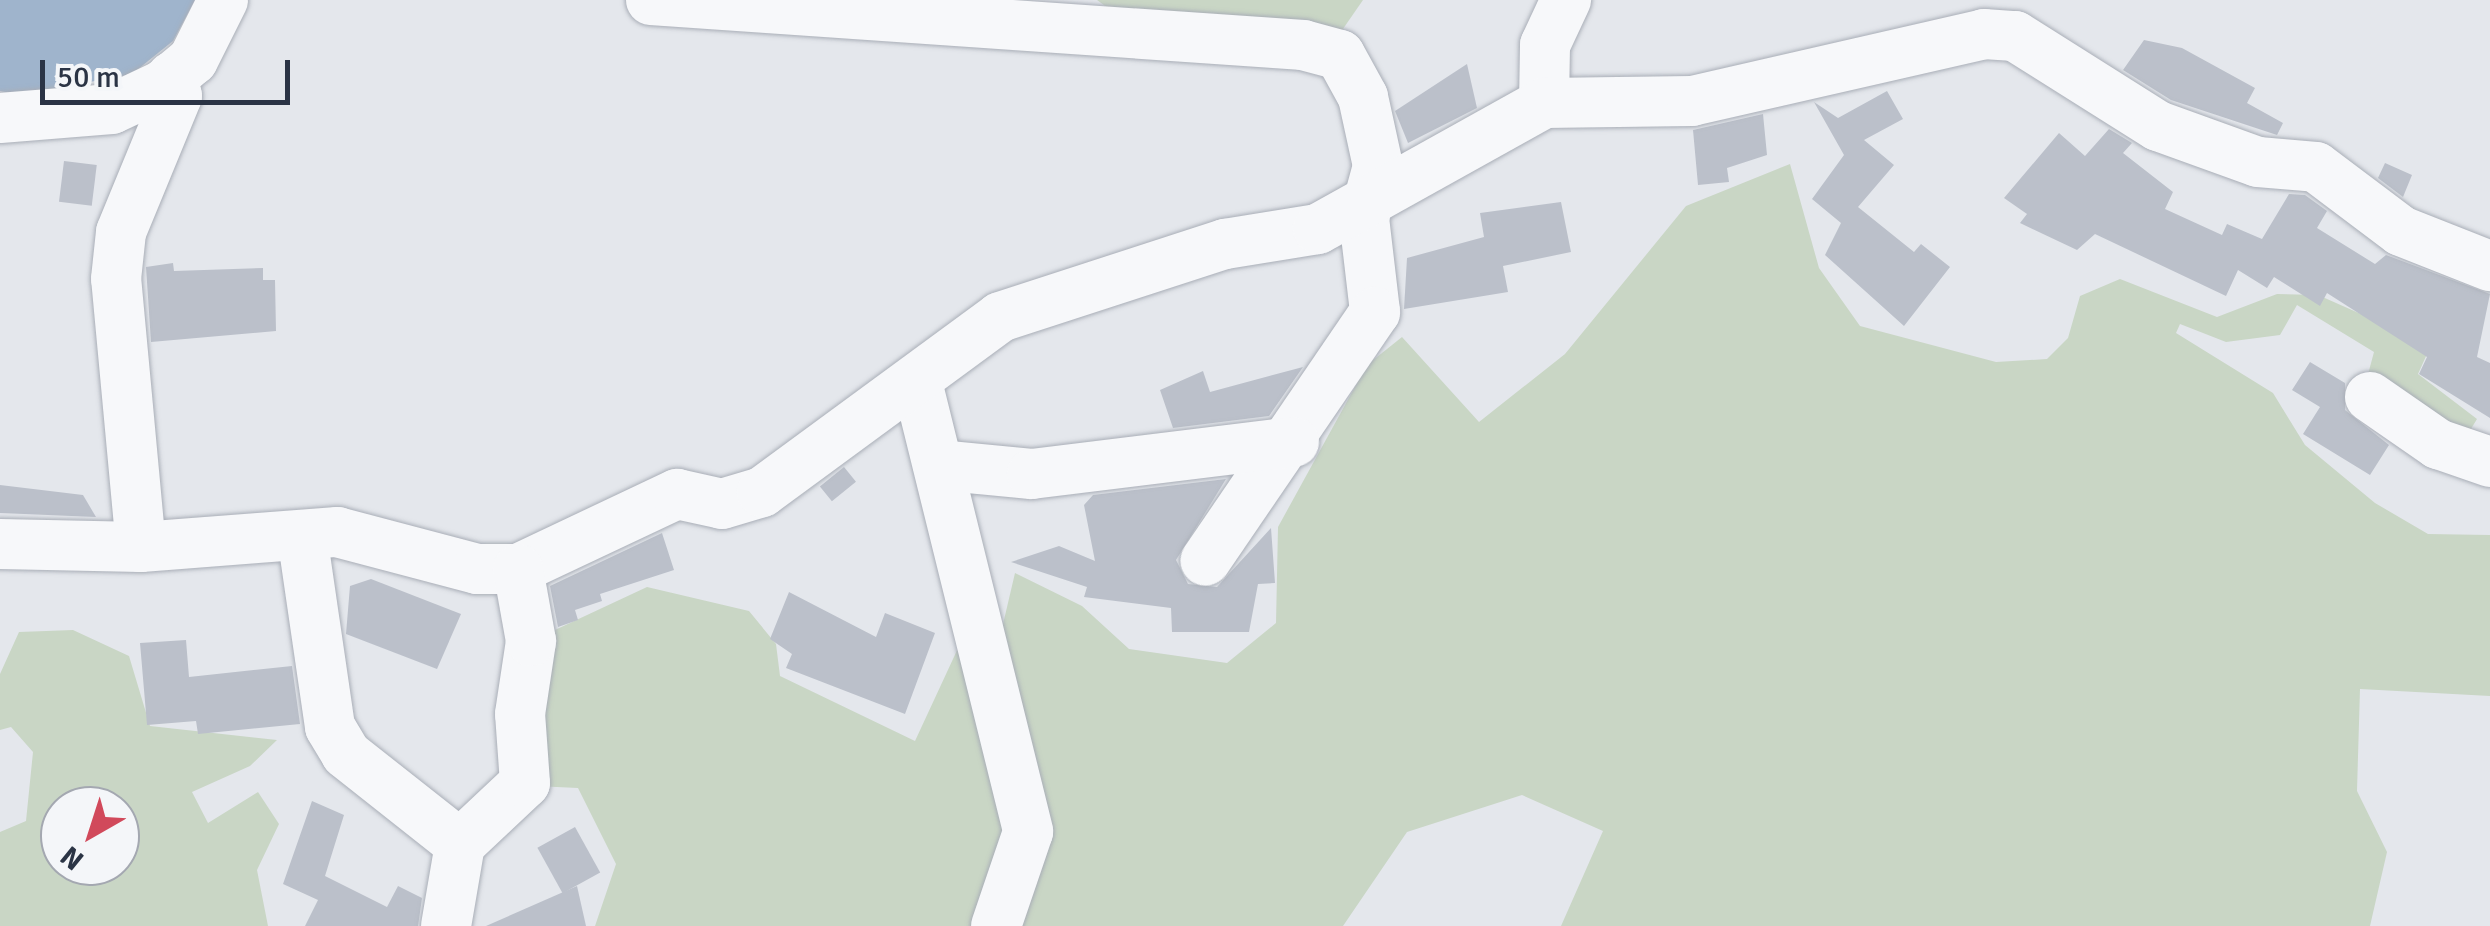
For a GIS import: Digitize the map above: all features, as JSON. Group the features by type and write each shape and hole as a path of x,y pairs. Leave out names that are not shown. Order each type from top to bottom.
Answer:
{"street":[{"path":"0,118 112,109 172,77 193,60 222,0"},
{"path":"650,0 1303,45 1340,55 1364,97 1375,191 1364,218 1375,312 1294,442 1205,560"},
{"path":"1544,103 1545,45 1566,0"},
{"path":"0,544 141,547 337,532 477,569 518,569 677,494 722,504 762,492 918,386 1000,317 1225,244 1318,229 1375,191 1544,103 1692,101 1984,34 2015,36 2158,126 2258,162 2316,167 2401,231 2490,266"},
{"path":"141,547 116,279 121,232 173,111 172,77"},
{"path":"918,386 1028,832 996,926"},
{"path":"2370,397 2438,444 2490,462"},
{"path":"938,465 1032,474 1294,442"},
{"path":"302,535 330,727 346,754 460,844"},
{"path":"446,926 460,844 525,782 520,714 531,641 518,569"}],"green space":[{"path":"1097,0 1363,0 1336,39 1133,26"},
{"path":"1790,164 1819,268 1860,326 1996,362 2047,359 2068,338 2080,296 2120,279 2217,317 2277,294 2318,295 2431,345 2418,374 2477,419 2463,442 2367,378 2374,352 2297,305 2280,335 2226,342 2180,324 2176,333 2273,393 2305,445 2375,503 2428,534 2490,535 2490,696 2360,689 2357,791 2387,852 2370,926 1561,926 1603,831 1522,795 1407,832 1343,926 1017,926 996,654 1015,573 1082,606 1129,649 1227,663 1276,623 1278,527 1367,365 1402,337 1479,422 1565,354 1686,206"},
{"path":"647,587 749,611 776,644 780,676 915,741 966,631 1015,843 983,926 595,926 616,864 578,788 535,786 540,637"},
{"path":"73,630 129,656 150,726 277,740 250,766 192,792 208,823 258,792 279,824 257,870 268,926 0,926 0,832 26,821 33,752 11,727 0,730 0,674 19,632"}],"water":[{"path":"0,0 195,0 173,41 132,74 22,95 0,91"}],"building":[{"path":"2144,40 2182,48 2255,88 2247,103 2283,123 2277,135 2171,100 2123,70"},
{"path":"1467,64 1477,108 1408,143 1395,111"},
{"path":"1887,91 1903,119 1864,140 1894,165 1858,207 1914,252 1921,244 1950,267 1904,326 1825,255 1841,223 1812,199 1844,155 1814,102 1838,118"},
{"path":"1763,114 1767,155 1727,168 1729,182 1698,185 1693,130"},
{"path":"2109,129 2132,143 2123,153 2173,192 2165,209 2222,235 2227,224 2262,239 2289,194 2305,195 2327,211 2317,228 2375,264 2386,255 2490,294 2477,357 2490,363 2490,418 2419,374 2427,357 2327,293 2320,306 2274,277 2267,288 2238,270 2226,296 2095,234 2077,250 2020,223 2027,214 2004,198 2059,133 2085,156"},
{"path":"64,161 97,165 92,206 59,202"},
{"path":"2385,163 2412,175 2403,197 2378,178"},
{"path":"1561,202 1571,252 1503,266 1508,292 1404,309 1407,258 1484,237 1480,213"},
{"path":"173,263 174,271 263,268 263,280 275,280 276,331 151,342 146,267"},
{"path":"2310,362 2345,383 2345,410 2389,445 2370,475 2303,434 2320,407 2292,390"},
{"path":"1303,367 1269,416 1173,428 1160,390 1203,371 1210,392"},
{"path":"844,467 856,482 832,501 820,487"},
{"path":"1226,479 1176,560 1188,584 1217,587 1271,528 1275,583 1258,584 1249,632 1172,632 1171,608 1084,597 1087,587 1011,562 1059,546 1095,561 1084,505 1093,495"},
{"path":"0,485 83,495 96,517 0,513"},
{"path":"662,533 674,570 600,594 602,601 575,610 578,620 558,627 550,586"},
{"path":"371,579 461,614 437,669 346,634 350,586"},
{"path":"789,592 876,637 885,613 935,633 905,714 786,668 792,654 770,639"},
{"path":"186,640 189,677 292,666 300,724 198,734 196,721 147,725 140,643"},
{"path":"312,801 344,815 325,876 387,907 398,886 422,898 418,926 305,926 318,900 283,884"},
{"path":"575,827 600,872 563,893 537,848"},
{"path":"577,886 586,926 486,926"}]}
